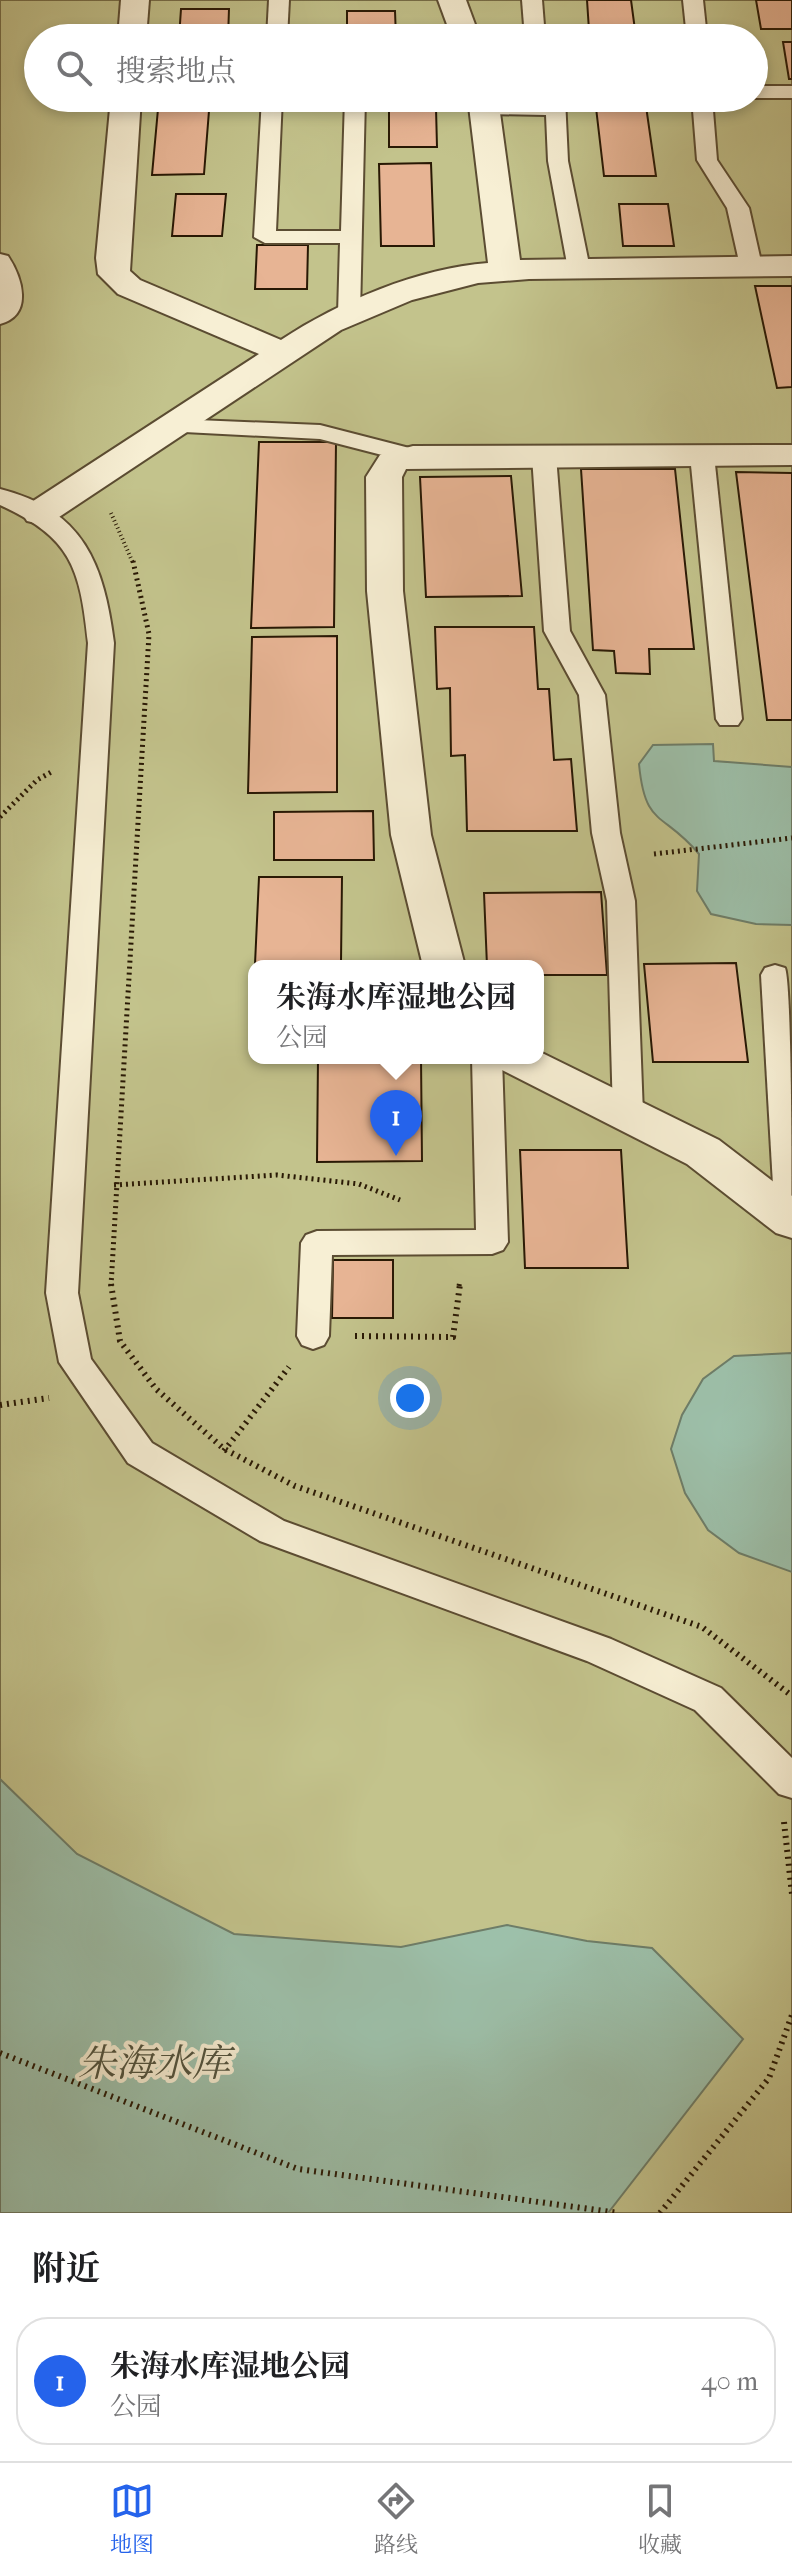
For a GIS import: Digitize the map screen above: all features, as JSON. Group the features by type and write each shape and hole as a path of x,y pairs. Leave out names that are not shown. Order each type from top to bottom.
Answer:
{"street":[{"path":"133,24 135,0"},
{"path":"452,0 461,24"},
{"path":"125,112 112,258 114,274 129,287 284,353"},
{"path":"485,112 505,271"},
{"path":"40,513 284,353 349,314 435,282 505,271 792,266"},
{"path":"442,960 411,835 385,591 384,477 392,462 413,456 792,455"},
{"path":"527,1064 703,1152 792,1220"}],"lane":[{"path":"278,24 279,0"},
{"path":"532,0 534,24"},
{"path":"693,0 696,24"},
{"path":"768,92 792,92"},
{"path":"271,112 265,237 351,237"},
{"path":"349,314 355,112"},
{"path":"555,112 558,161 579,269"},
{"path":"703,112 707,160 738,208 751,266"},
{"path":"0,261 12,284 7,313 0,317"},
{"path":"173,426 320,432 413,456"},
{"path":"702,455 729,719"},
{"path":"544,456 557,631 592,695 606,833 621,901 628,1114"},
{"path":"0,496 40,513 75,542 95,582 101,643 62,1293 75,1362 140,1453 272,1531 599,1650 708,1699 784,1774"},
{"path":"775,975 792,1220"},
{"path":"313,1336 317,1243 492,1242 487,1064"}],"path":[{"path":"83,484 104,500 132,557 149,634 111,1287 120,1341 156,1389 224,1449 295,1486 702,1627 792,1696"},
{"path":"0,817 37,780 95,747"},
{"path":"612,859 792,838"},
{"path":"68,1187 277,1175 359,1184 413,1203"},
{"path":"784,1774 792,1894"},
{"path":"660,2213 769,2078 792,2015"},
{"path":"0,2053 298,2169 619,2213"}],"shaded area":[{"path":"0,0 792,0 792,2213 0,2213"}],"water":[{"path":"713,744 714,761 792,767 792,925 756,924 711,914 697,891 699,854 658,817 646,799 639,764 653,745"},
{"path":"792,1353 792,1572 739,1553 708,1530 685,1493 671,1449 682,1415 703,1379 734,1356"},
{"name":"朱海水库","path":"0,1779 77,1854 234,1934 401,1947 507,1925 587,1941 652,1948 743,2039 608,2213 0,2213"}],"building":[{"path":"587,0 631,0 634,24 589,24"},
{"path":"756,0 792,0 792,29 768,29 768,24 760,24"},
{"path":"181,9 229,9 228,24 180,24"},
{"path":"347,11 395,11 395,24 347,24"},
{"path":"783,42 792,42 792,79 789,79"},
{"path":"158,112 209,112 204,174 152,175"},
{"path":"389,112 436,112 437,147 389,147"},
{"path":"597,112 647,112 656,176 604,176"},
{"path":"431,163 434,246 381,246 379,164"},
{"path":"176,194 226,194 222,236 172,236"},
{"path":"619,204 668,204 674,246 623,246"},
{"path":"257,245 308,245 307,289 255,289"},
{"path":"755,286 792,286 792,387 777,388"},
{"path":"259,442 336,442 334,627 251,628"},
{"path":"581,469 675,469 694,649 649,649 650,674 616,673 614,651 593,650"},
{"path":"736,472 792,473 792,720 767,720"},
{"path":"511,476 522,596 426,597 420,477"},
{"path":"435,627 534,627 538,689 549,689 554,760 571,759 577,831 467,831 465,755 451,756 450,688 437,689"},
{"path":"337,636 337,792 248,793 252,637"},
{"path":"373,811 374,860 274,860 274,812"},
{"path":"259,877 342,877 341,960 255,960"},
{"path":"601,892 607,975 544,975 544,960 487,960 484,893"},
{"path":"736,963 748,1062 653,1062 644,964"},
{"path":"318,1064 421,1064 422,1161 317,1162"},
{"path":"520,1150 621,1150 628,1268 525,1268"},
{"path":"333,1260 393,1260 393,1318 332,1318"}],"place":[{"name":"朱海水库湿地公园","path":"396,1156"}]}
